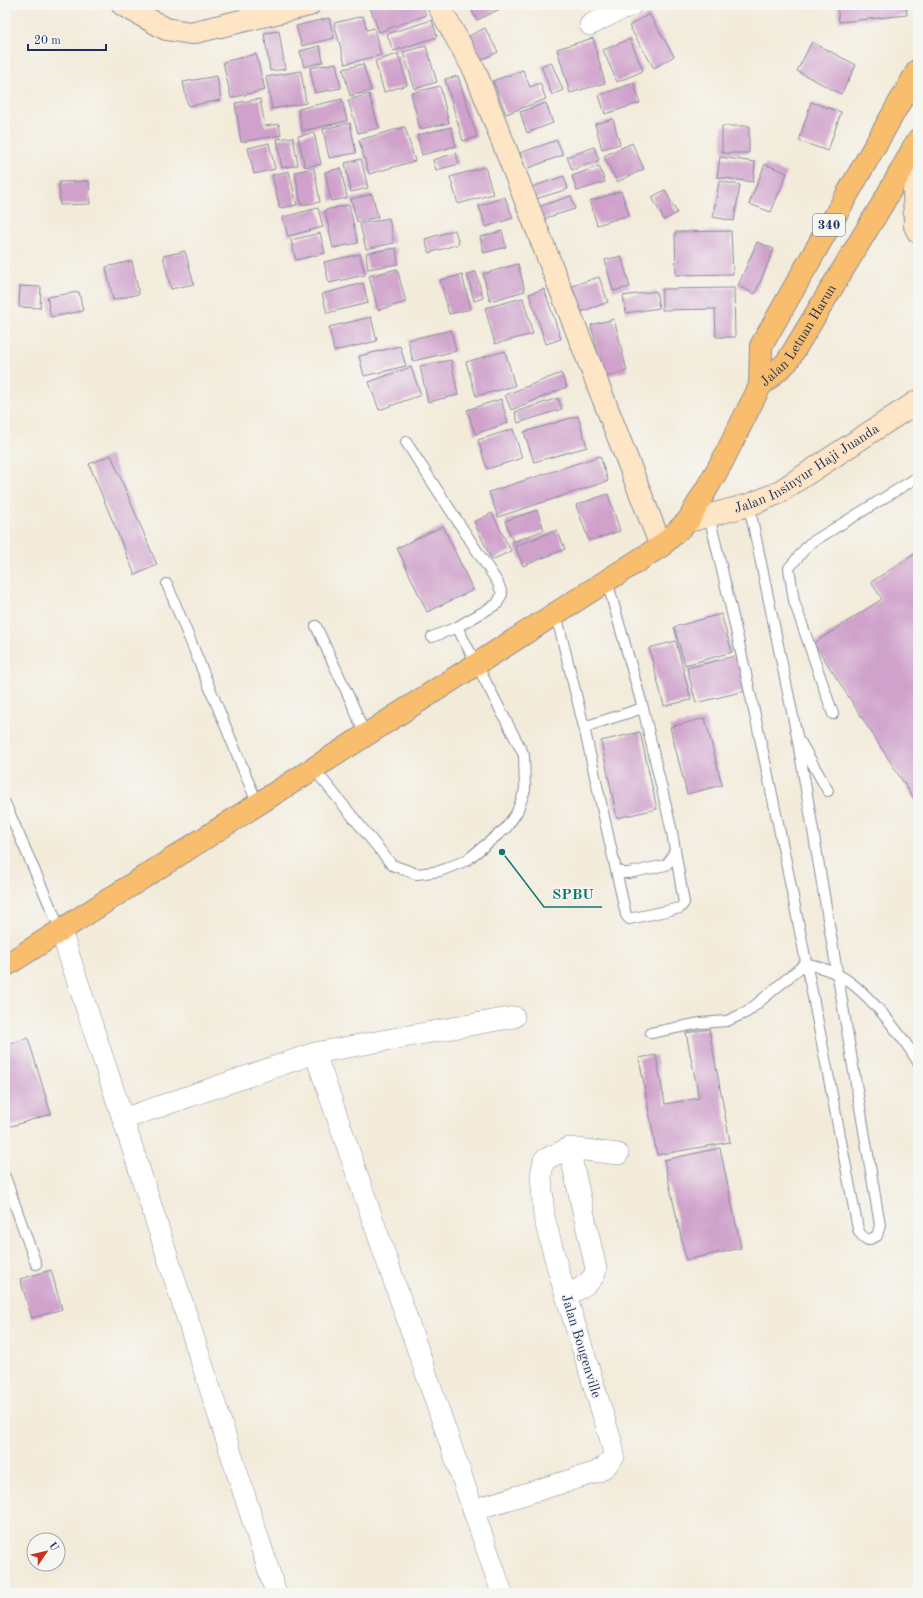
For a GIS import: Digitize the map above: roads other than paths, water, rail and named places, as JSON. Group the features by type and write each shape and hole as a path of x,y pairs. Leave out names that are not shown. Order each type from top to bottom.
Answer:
{"main road":[{"name":"Jalan Letnan Harun","path":"760,386 761,346 918,70"},
{"name":"Jalan Letnan Harun","path":"760,386 787,362 883,203 916,144"},
{"path":"5,966 661,546 688,520 723,460 760,386"}],"street":[{"path":"131,7 166,29 191,33 308,5"},
{"path":"438,5 475,71 661,546"},
{"path":"590,26 611,14 632,5"},
{"path":"916,144 915,226 918,232"},
{"name":"Jalan Insinyur Haji Juanda","path":"688,520 749,505 776,494 800,480 918,401"},
{"path":"61,931 276,1593"},
{"path":"122,1119 315,1053 514,1017"},
{"path":"315,1053 502,1593"},
{"path":"566,1296 595,1277 596,1269 569,1148 618,1154"},
{"name":"Jalan Bougenville","path":"473,1510 597,1472 606,1466 614,1456 610,1436 566,1296 544,1217 541,1175 544,1160 569,1148"}],"lane":[{"path":"406,442 498,583 502,594 497,604 457,627 432,638"},
{"path":"833,714 807,643 794,601 789,568 809,544 918,477"},
{"path":"709,516 747,676 806,963 858,1229 860,1234 868,1240 873,1239 877,1236 880,1225 836,974 797,736 749,505"},
{"path":"556,614 584,727 626,915 629,919 680,908 684,903 675,849 643,708 607,581"},
{"path":"167,584 258,805"},
{"path":"316,626 355,710 365,736"},
{"path":"314,769 392,865 418,874 440,871 467,860 506,828 517,812 525,790 524,755 457,627"},
{"path":"584,727 643,708"},
{"path":"797,736 828,791"},
{"path":"5,803 61,931"},
{"path":"616,869 623,873 629,873 666,865 671,859 675,849"},
{"path":"806,963 836,974 865,994 897,1032 918,1062"},
{"path":"651,1033 700,1023 727,1021 736,1017 747,1012 806,963"},
{"path":"5,1177 36,1264"}],"place":[{"name":"SPBU","path":"502,852"}]}
